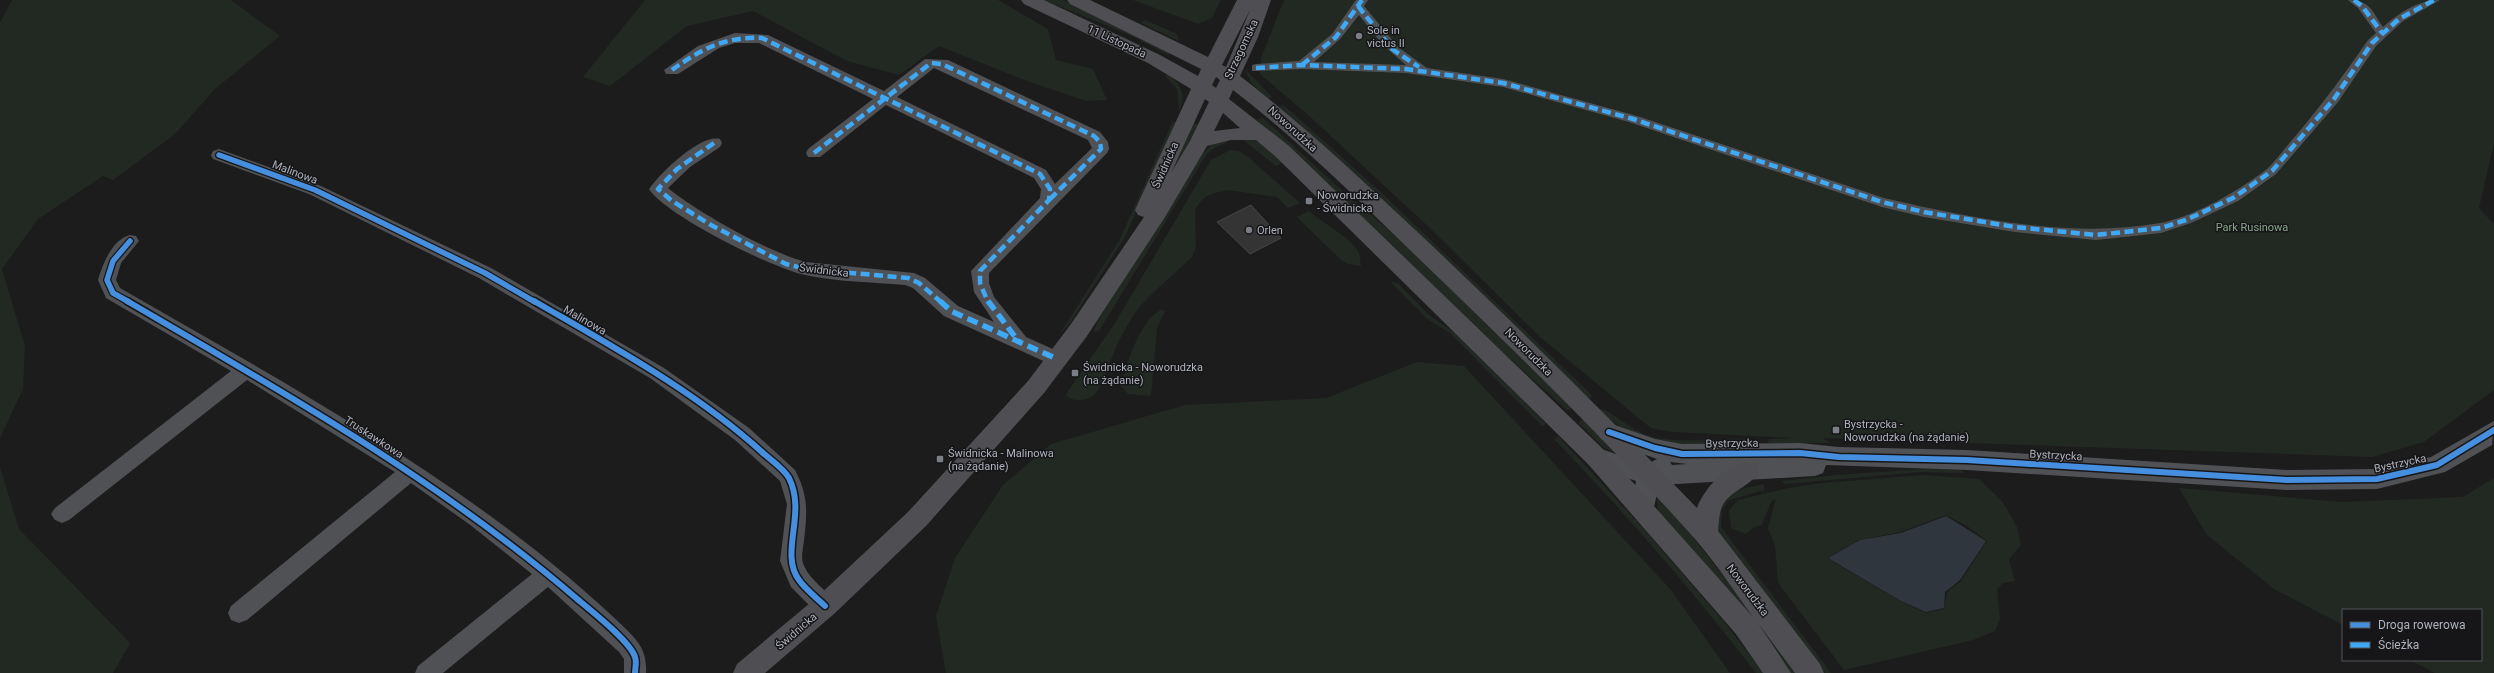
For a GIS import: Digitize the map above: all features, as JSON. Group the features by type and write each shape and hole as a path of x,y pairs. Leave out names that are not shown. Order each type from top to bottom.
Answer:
{"main road":[{"name":"11 Listopada","path":"1030,0 1154,59 1202,86"},
{"name":"11 Listopada","path":"1076,0 1178,48 1220,71"},
{"name":"Strzegomska","path":"1219,98 1220,71 1224,40 1246,0"},
{"name":"Strzegomska","path":"1220,71 1249,36 1262,0"},
{"path":"1178,48 1224,40"},
{"name":"Świdnicka","path":"1120,266 1202,86 1220,71"},
{"name":"Noworudzka","path":"1220,71 1272,110 1415,242 1609,432 1704,533 1810,673"},
{"path":"1202,86 1219,98 1262,134 1325,192 1596,457 1745,626 1778,673"},
{"name":"Świdnicka","path":"746,673 825,606 922,513 1020,405 1057,359 1158,212 1200,141 1219,98"},
{"path":"1200,141 1231,134 1262,134"},
{"path":"1704,533 1710,499 1720,489 1747,471"}],"street":[{"path":"2354,0 2362,6 2382,33"},
{"path":"1256,68 1302,65 1428,71 1503,83 1567,99 1839,189 1924,212 2015,227 2096,235 2162,228 2186,220 2233,198 2272,171 2334,99 2353,68 2382,33 2399,19 2434,0"},
{"path":"1302,65 1328,47 1340,35 1360,3 1391,47 1410,64 1428,71"},
{"path":"672,70 715,42 729,38 762,38 1040,174 1050,189 1049,200"},
{"path":"814,153 931,63 942,64 1094,136 1100,142 1101,149 980,271 979,281 988,304 1011,327 1019,342"},
{"name":"Świdnicka","path":"714,143 688,160 666,178 658,189 672,202 711,225 786,264 806,269 908,278 919,283 952,311 1057,359"},
{"name":"Malinowa","path":"219,155 315,190 485,273 657,373 742,434 788,476 795,492 797,504 791,561 799,580 825,606"},
{"name":"Truskawkowa","path":"130,241 113,261 107,280 113,293 313,410 410,472 488,526 548,574 616,634 634,656 635,673"},
{"path":"62,514 246,371"},
{"name":"Bystrzycka","path":"1609,432 1680,454 1762,452 1822,454 1839,457 1967,460 2287,480 2377,479 2436,465 2484,438 2494,430"},
{"path":"1643,509 1649,476 1680,454"},
{"name":"Bystrzycka","path":"1596,457 1649,476 1747,471 1819,465 1839,457"},
{"name":"Truskawkowa","path":"239,613 410,472"},
{"path":"426,673 548,574"}],"green space":[{"path":"12,0 231,0 280,36 215,89 175,134 113,180 103,176 38,219 2,269 25,346 23,389 0,438 0,23"},
{"path":"645,0 998,0 1048,29 1056,60 1093,69 1107,100 1086,101 1027,81 939,46 899,75 847,61 753,11 687,26 610,86 583,77"},
{"path":"1044,0 1063,0 1172,51 1168,55 1132,36"},
{"path":"1133,0 1221,0 1212,18 1198,24"},
{"name":"Park Rusinowa","path":"1284,0 2494,0 2494,143 2479,208 2494,224 2494,390 2424,442 2372,457 1822,438 1831,443 1767,443 1770,439 1797,438 1672,432 1651,428 1540,337 1431,229 1306,113 1260,74 1261,58"},
{"path":"1145,20 1177,34 1179,41 1141,23"},
{"path":"1245,69 1272,97 1269,99 1251,83"},
{"path":"1167,74 1176,81 1183,95 1182,105 1179,111 1177,89 1166,77"},
{"path":"1279,107 1285,107 1294,114 1385,196 1591,394 1592,397 1588,399 1376,194"},
{"path":"1262,117 1347,195 1402,241 1573,408 1568,411 1468,321 1257,120"},
{"path":"1176,121 1125,237 1070,323 1059,335 1119,241 1172,123"},
{"path":"1191,123 1202,125 1172,177 1167,176"},
{"path":"1250,138 1261,143 1283,162 1276,166 1242,139"},
{"path":"1227,139 1226,143 1214,148 1206,155 1099,331 1094,332 1096,324 1202,154 1212,145"},
{"path":"1230,150 1239,151 1247,156 1300,203 1288,208 1277,197 1227,190 1205,197 1195,209 1196,247 1192,257 1151,295 1135,313 1118,343 1103,381 1096,393 1090,398 1081,400 1069,398 1066,395 1068,391 1115,323 1211,160"},
{"path":"1309,211 1354,246 1359,252 1361,266 1348,264 1341,260 1297,217"},
{"path":"1390,281 1399,284 1429,315 1459,336 1545,423 1545,425 1542,426 1451,334 1426,318"},
{"path":"1162,309 1165,311 1157,328 1151,396 1128,394 1120,385 1135,343 1147,323"},
{"path":"1417,362 1464,366 1671,590 1730,673 946,673 936,616 955,558 1003,485 1051,444 1185,405 1326,398"},
{"path":"1601,409 1649,436 1672,440 1745,439 1752,444 1711,445 1671,443 1652,439 1634,433 1616,424 1599,410"},
{"path":"1584,419 1619,456 1603,447 1578,422"},
{"path":"1558,436 1643,528 1725,623 1764,673 1756,673 1708,612 1658,553 1554,439"},
{"path":"0,467 19,529 130,643 113,673 0,673"},
{"path":"1925,469 1962,470 1964,473 1919,472 1785,484 1781,481 1837,475"},
{"path":"1923,475 1979,479 2003,502 2017,527 2021,545 2009,559 2015,581 2003,583 1997,589 2000,619 1995,631 1973,640 1844,670 1778,583 1775,546 1768,528 1776,499 1771,502 1762,525 1754,527 1746,534 1731,528 1729,510 1738,500 1789,488 1822,483","holes":["1946,515 1967,526 1987,541 1961,581 1947,592 1944,609 1926,613 1898,600 1827,558 1859,540 1900,532"]},
{"path":"2494,478 2494,673 2435,673 2412,661 2482,661 2482,609 2342,609 2342,624 2274,589 2206,534 2179,488 2342,502 2463,497"},
{"path":"1764,484 1764,490 1729,500 1722,511 1721,527 1831,673 1825,673 1716,532 1719,501 1735,490"},
{"path":"1657,496 1689,532 1799,673 1790,673 1658,513"}],"shaded area":[{"path":"1946,516 1986,541 1960,580 1945,592 1944,608 1926,612 1899,600 1828,558 1860,540 1901,533"}],"building":[{"name":"Orlen","path":"1251,205 1281,238 1250,254 1217,222"}],"marked path":[{"path":"1302,65 1321,51 1336,37 1362,0"},
{"path":"2354,0 2362,6 2382,33"},
{"path":"1256,68 1302,65 1406,69 1503,83 1633,119 1882,202 1924,212 2015,227 2096,235 2161,228 2186,220 2233,198 2272,171 2334,99 2372,43 2399,19 2434,0"},
{"path":"1358,6 1392,49 1400,56 1419,67"},
{"path":"672,70 714,44 735,38 762,38 1040,174 1050,189 1049,200 980,271 980,283 987,301 1007,324 1019,342"},
{"path":"814,153 931,63 942,64 1094,136 1100,142 1101,149 1049,200"},
{"path":"714,143 677,169 658,189 672,201 711,225 786,264 806,269 908,278 919,283 951,311 1057,359"}],"cycle path":[{"path":"219,155 315,190 485,273 657,373 742,434 788,476 795,492 797,504 791,561 799,580 825,606"},
{"path":"130,241 113,261 107,280 113,293 297,400 418,476 476,517 533,561 587,607 620,638 632,651 635,657 635,673"},
{"path":"1609,432 1664,451 1682,454 1800,453 1839,457 1967,460 2287,480 2377,479 2437,465 2484,438 2494,430"}],"place":[{"name":"Sole in victus II","path":"1359,36"},
{"name":"Noworudzka - Świdnicka","path":"1309,201"},
{"name":"Orlen","path":"1249,230"},
{"name":"Świdnicka - Noworudzka (na żądanie)","path":"1075,373"},
{"name":"Bystrzycka - Noworudzka (na żądanie)","path":"1836,430"},
{"name":"Świdnicka - Malinowa (na żądanie)","path":"940,459"}]}
